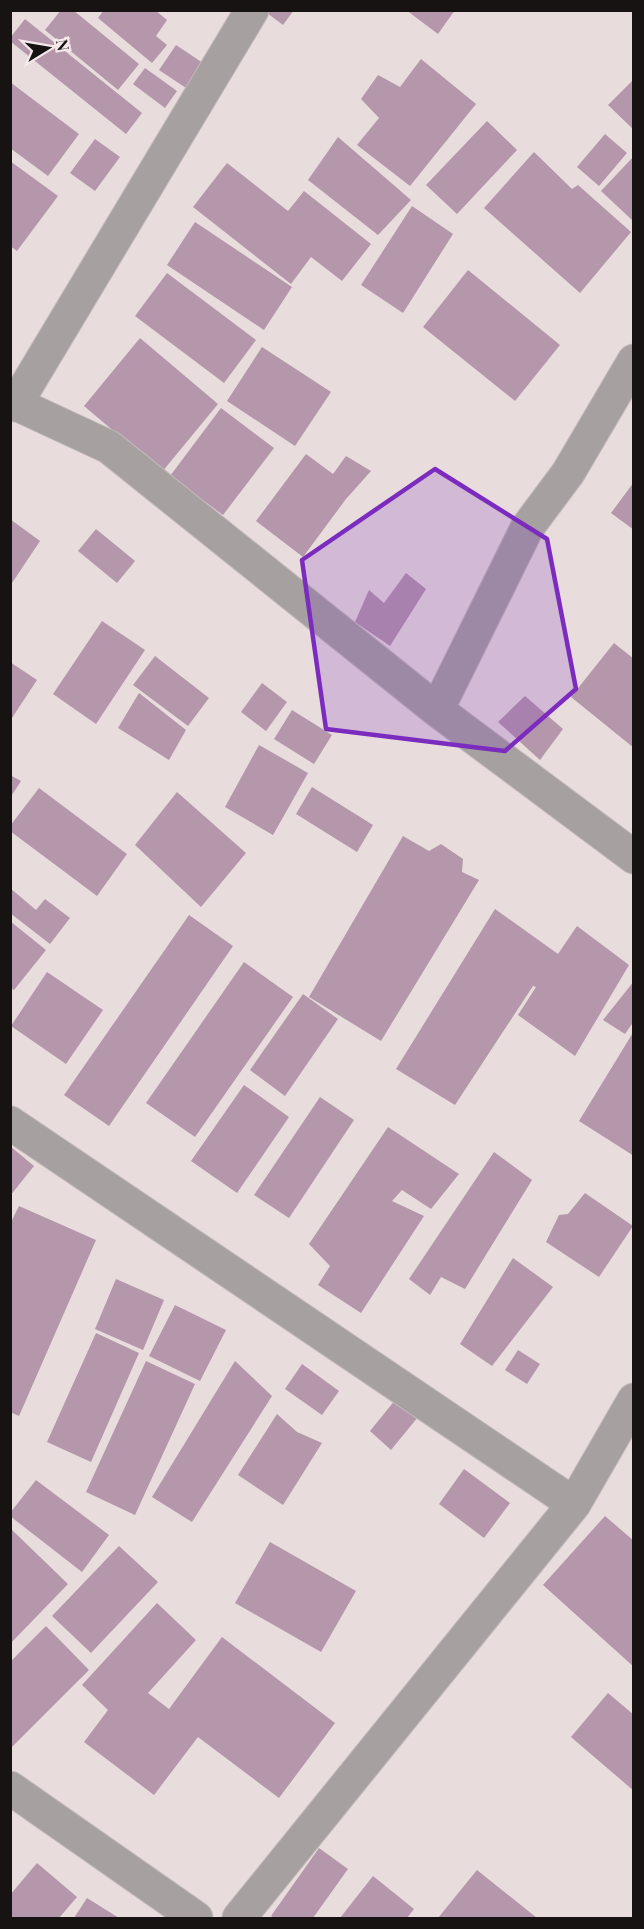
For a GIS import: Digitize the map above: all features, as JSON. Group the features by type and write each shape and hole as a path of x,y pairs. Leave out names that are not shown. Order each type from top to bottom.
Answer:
{"street":[{"path":"252,10 13,403 109,447 437,711 633,858"},
{"path":"437,711 527,528 568,473 633,361"},
{"path":"10,1123 574,1504"},
{"path":"239,1918 574,1504 633,1400"},
{"path":"10,1788 196,1918"}],"highlighted area":[{"path":"435,469 547,539 576,689 505,751 326,729 302,560"}],"building":[{"path":"61,10 73,10 139,64 118,90 45,30"},
{"path":"104,10 155,10 167,20 156,36 167,45 152,63 98,18"},
{"path":"263,10 294,10 283,25"},
{"path":"406,10 455,10 438,34"},
{"path":"25,19 142,113 126,134 10,41"},
{"path":"176,45 203,63 186,88 159,70"},
{"path":"421,59 476,104 410,186 357,145 379,118 361,99 378,75 400,87"},
{"path":"145,68 177,91 165,108 133,84"},
{"path":"634,79 634,130 608,105"},
{"path":"10,82 79,134 48,176 10,148"},
{"path":"487,121 517,150 457,214 426,185"},
{"path":"605,134 627,153 599,186 577,167"},
{"path":"338,137 411,200 378,235 308,180"},
{"path":"95,139 120,157 95,191 70,173"},
{"path":"534,152 572,189 578,185 631,232 580,293 484,208"},
{"path":"634,156 634,218 632,220 601,191"},
{"path":"10,161 58,196 17,251 10,246"},
{"path":"227,163 288,211 304,191 371,244 342,281 311,257 291,284 193,207"},
{"path":"412,206 453,234 403,313 361,285"},
{"path":"195,222 292,287 264,330 167,265"},
{"path":"468,270 560,345 515,401 423,327"},
{"path":"167,273 256,340 224,383 135,316"},
{"path":"140,338 218,404 162,472 84,406"},
{"path":"262,347 331,392 295,446 227,401"},
{"path":"221,408 274,448 223,515 170,476"},
{"path":"306,454 333,474 346,456 371,471 346,499 303,557 256,521"},
{"path":"634,482 634,530 611,513"},
{"path":"10,519 40,541 10,586"},
{"path":"96,529 135,561 117,583 78,551"},
{"path":"406,573 426,589 390,646 355,622 369,590 384,603"},
{"path":"102,621 145,650 96,724 53,694"},
{"path":"614,643 634,659 634,748 571,697"},
{"path":"155,656 209,698 188,726 133,685"},
{"path":"10,662 37,680 10,721"},
{"path":"262,683 287,702 266,731 241,712"},
{"path":"139,693 186,730 169,760 118,728"},
{"path":"525,696 563,729 540,760 498,722"},
{"path":"292,710 332,735 314,764 274,739"},
{"path":"259,745 308,773 273,835 225,807"},
{"path":"10,775 21,781 10,798"},
{"path":"312,787 373,825 357,852 296,814"},
{"path":"39,788 127,854 97,896 10,831 10,826"},
{"path":"177,792 246,853 201,907 135,845"},
{"path":"403,836 429,851 441,844 463,859 462,872 479,880 381,1041 309,997"},
{"path":"10,888 36,910 45,899 70,918 50,944 10,913"},
{"path":"495,909 558,954 577,926 629,965 575,1056 518,1015 536,987 533,986 455,1105 396,1069"},
{"path":"189,915 233,946 109,1126 64,1095"},
{"path":"10,921 46,950 14,990 10,987"},
{"path":"244,962 293,997 195,1137 146,1103"},
{"path":"47,972 103,1010 66,1064 11,1026"},
{"path":"634,981 634,1021 625,1034 603,1020"},
{"path":"303,994 338,1019 285,1096 250,1070"},
{"path":"634,1031 634,1156 579,1121"},
{"path":"244,1085 289,1117 237,1193 191,1161"},
{"path":"320,1097 354,1120 289,1218 254,1195"},
{"path":"388,1127 459,1174 431,1209 402,1190 392,1201 424,1216 361,1313 318,1285 330,1266 309,1244"},
{"path":"10,1146 34,1166 10,1196"},
{"path":"494,1152 532,1180 465,1289 441,1277 430,1295 409,1279"},
{"path":"585,1193 633,1226 599,1277 546,1242 559,1215 568,1214"},
{"path":"19,1206 96,1240 19,1416 10,1412 10,1224"},
{"path":"513,1258 553,1287 492,1366 460,1344"},
{"path":"116,1279 164,1300 143,1350 95,1329"},
{"path":"175,1305 226,1330 200,1381 149,1356"},
{"path":"96,1333 139,1353 91,1462 47,1442"},
{"path":"518,1350 540,1364 527,1384 505,1370"},
{"path":"146,1361 195,1384 135,1515 86,1492"},
{"path":"235,1361 272,1396 192,1522 152,1497"},
{"path":"302,1364 339,1391 322,1415 285,1389"},
{"path":"396,1399 418,1417 391,1450 370,1431"},
{"path":"277,1414 297,1432 322,1443 283,1505 238,1475"},
{"path":"464,1469 510,1503 484,1538 439,1504"},
{"path":"36,1480 109,1535 82,1572 10,1516"},
{"path":"605,1516 634,1541 634,1667 543,1585"},
{"path":"10,1528 68,1584 10,1644"},
{"path":"270,1542 356,1591 321,1652 235,1603"},
{"path":"119,1546 158,1582 91,1653 52,1616"},
{"path":"157,1603 196,1640 148,1693 169,1709 222,1637 335,1723 279,1798 198,1737 154,1795 84,1742 108,1710 82,1685"},
{"path":"46,1626 89,1670 10,1749 10,1662"},
{"path":"608,1693 634,1715 634,1791 571,1737"},
{"path":"319,1848 348,1869 313,1918 274,1918 271,1916"},
{"path":"37,1863 77,1897 59,1918 10,1918 10,1895"},
{"path":"477,1870 537,1918 438,1918"},
{"path":"373,1876 414,1909 407,1918 340,1918"},
{"path":"87,1898 119,1918 74,1918"}]}
